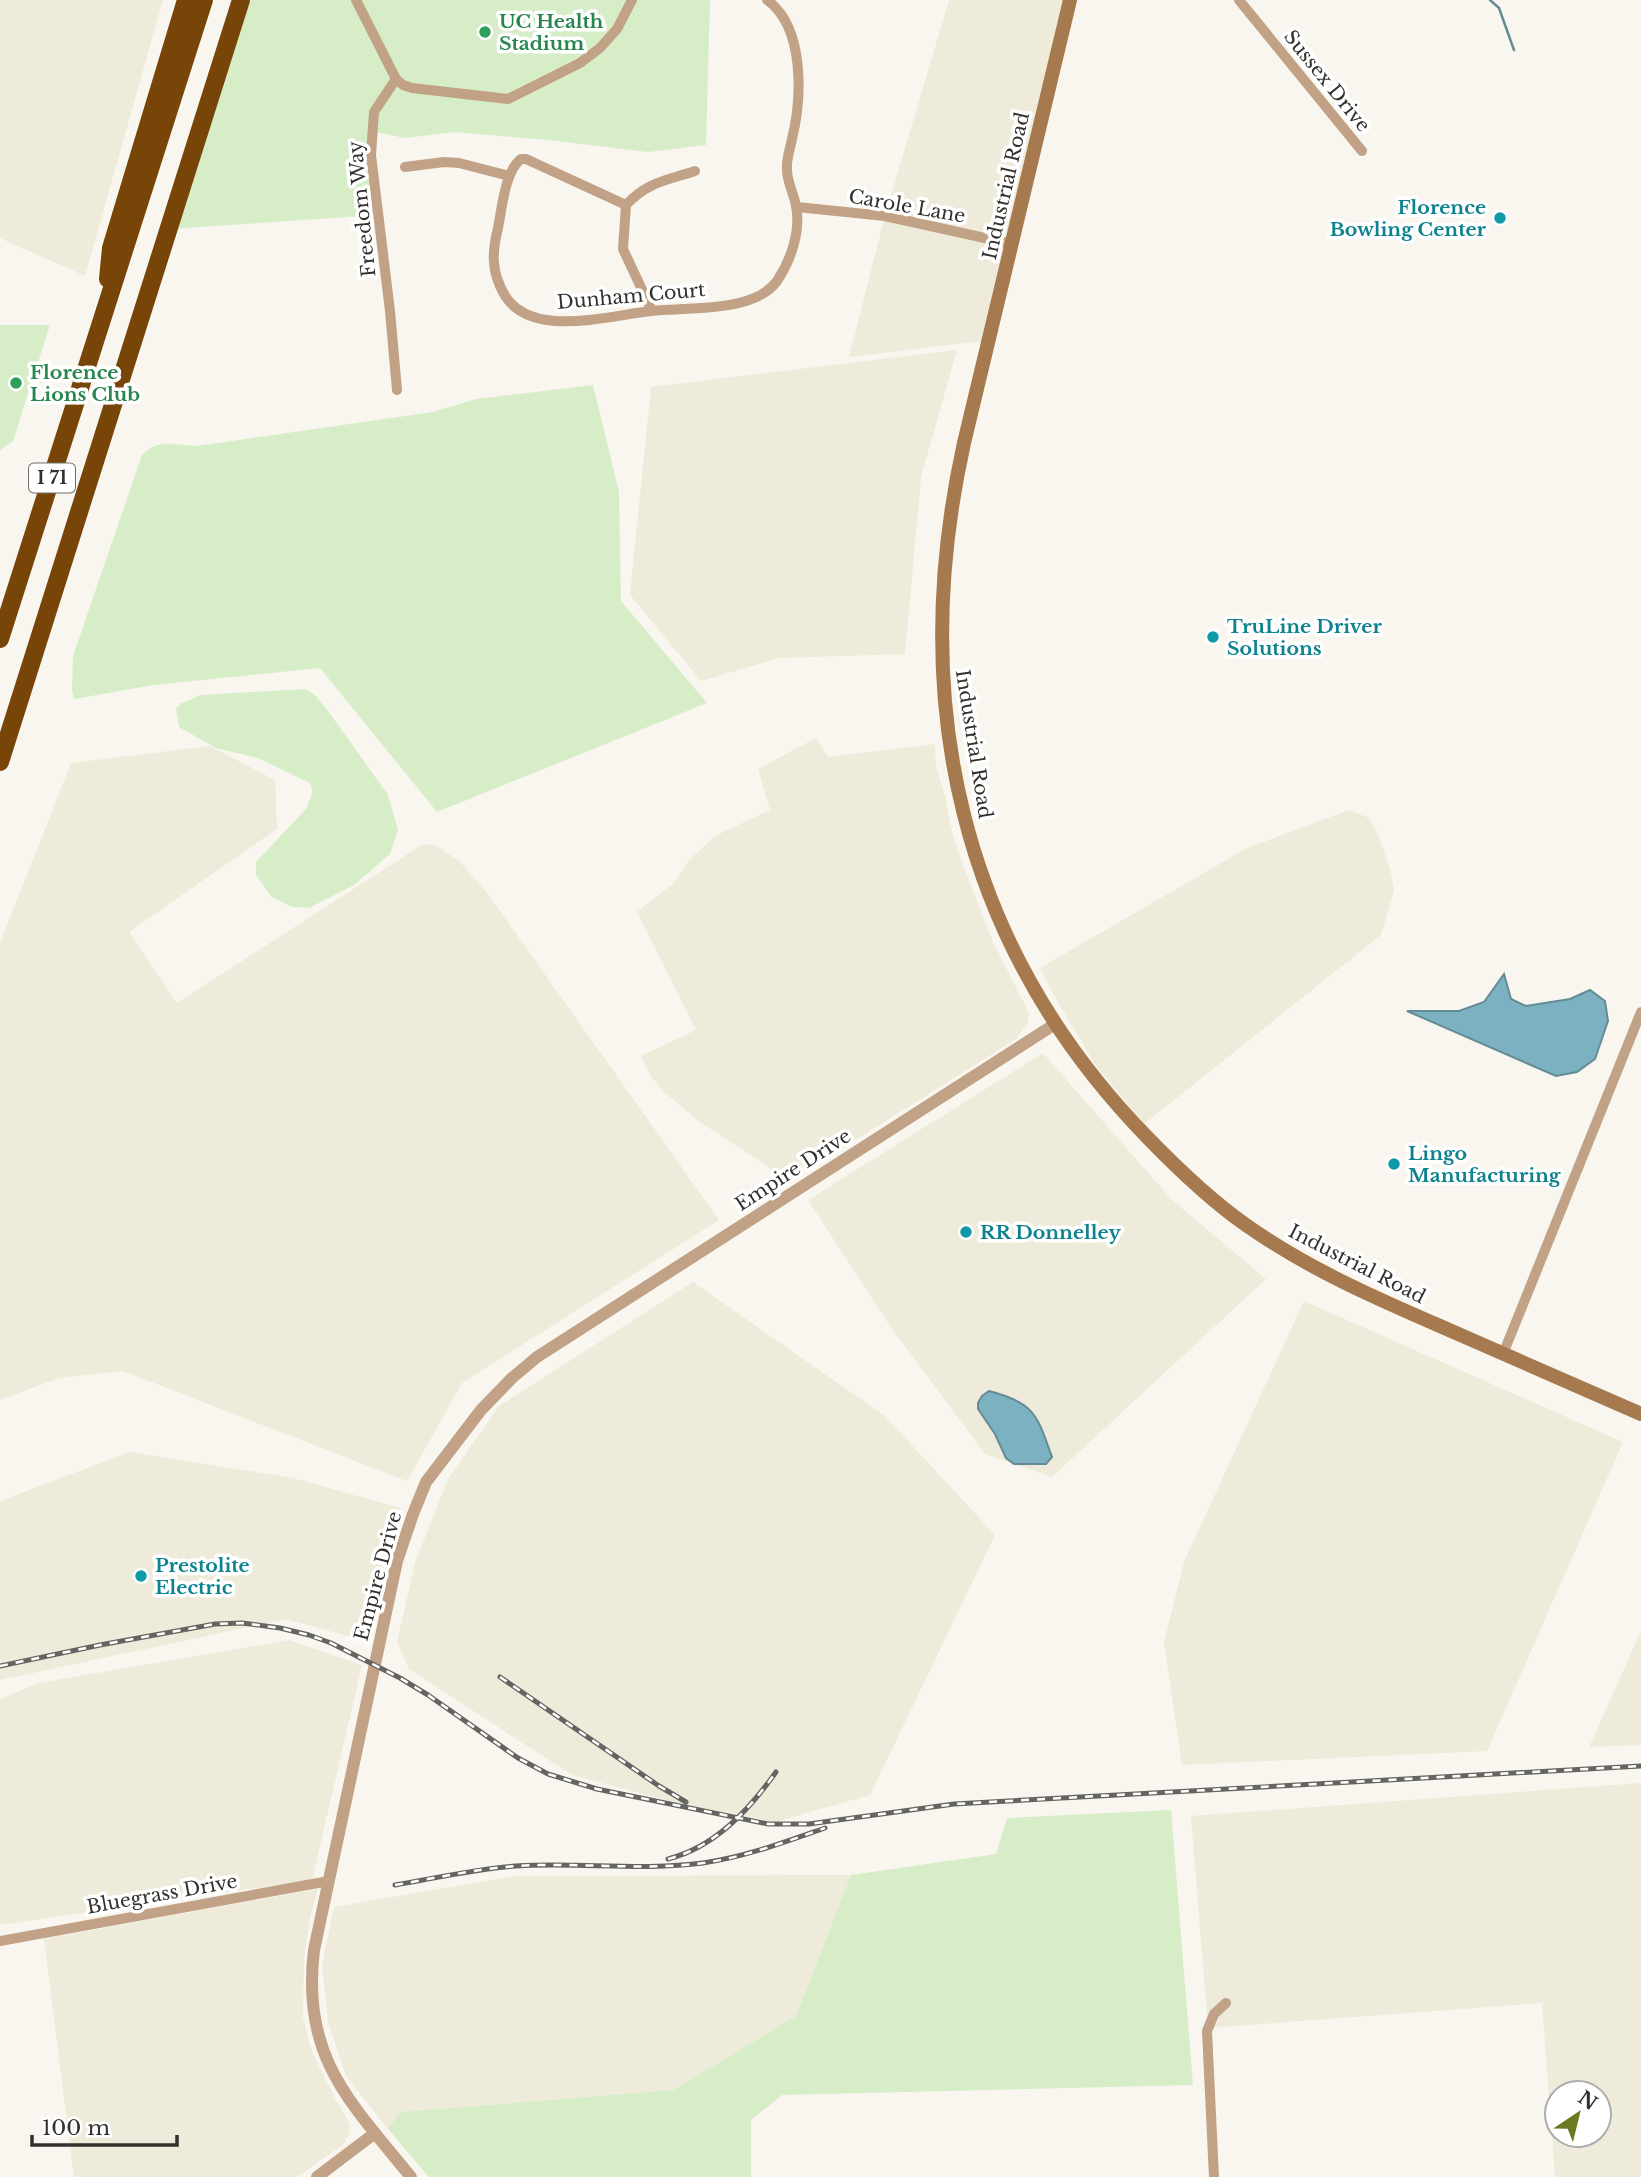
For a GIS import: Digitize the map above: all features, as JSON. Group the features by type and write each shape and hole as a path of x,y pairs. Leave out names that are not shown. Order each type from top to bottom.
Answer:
{"highway":[{"path":"103,317 111,248 186,0"},
{"name":"I 71","path":"0,639 204,0"},
{"name":"I 71","path":"0,762 241,0"}],"main road":[{"name":"Industrial Road","path":"1070,0 955,483 943,573 942,657 946,712 964,817 992,901 1014,950 1055,1024 1135,1124 1214,1202 1312,1267 1354,1288 1641,1414"}],"street":[{"path":"356,0 396,79 412,88 508,99 580,63 600,48 617,29 632,0"},
{"path":"767,0 781,12 788,24 794,47 798,97 786,168 797,207"},
{"name":"Sussex Drive","path":"1239,0 1362,151"},
{"name":"Freedom Way","path":"396,79 374,112 371,155 397,390"},
{"path":"405,167 458,163 509,176 516,163 526,159 626,205"},
{"path":"652,311 623,249 626,205 639,191 695,171"},
{"name":"Dunham Court","path":"509,176 492,258 500,287 515,308 525,315 550,322 734,304 761,296 776,283 790,258 798,224 797,207"},
{"name":"Carole Lane","path":"797,207 885,216 1012,244"},
{"path":"1503,1354 1641,1012"},
{"name":"Empire Drive","path":"411,2177 339,2086 320,2043 314,2018 311,1976 314,1950 397,1562 426,1482 481,1410 512,1378 557,1343 1055,1024"},
{"name":"Bluegrass Drive","path":"0,1941 329,1881"},
{"path":"1214,2177 1207,2031 1214,2014 1226,2003"},
{"path":"317,2177 374,2133"}],"shaded area":[{"path":"0,0 163,0 85,276 0,238"},
{"path":"949,0 1070,0 989,340 849,357 885,216"},
{"path":"957,350 921,477 905,654 779,658 701,681 630,595 651,387"},
{"path":"816,738 828,757 935,744 936,766 953,836 993,942 1029,1013 1027,1024 1016,1039 787,1183 766,1165 700,1122 664,1092 650,1075 641,1056 696,1030 637,912 675,882 689,860 715,836 770,810 758,769"},
{"path":"210,746 275,780 277,829 129,932 177,1003 423,844 437,846 460,862 488,894 719,1220 462,1383 407,1481 123,1371 59,1378 0,1400 0,943 71,763"},
{"path":"1349,810 1369,818 1390,869 1394,890 1381,935 1144,1124 1096,1066 1040,968 1247,848"},
{"path":"1043,1053 1172,1200 1266,1279 1052,1477 985,1454 890,1326 808,1200"},
{"path":"693,1282 885,1416 995,1535 870,1795 771,1823 669,1801 572,1775 409,1669 397,1642 415,1563 448,1479 499,1406"},
{"path":"1304,1301 1623,1442 1487,1751 1182,1765 1164,1643 1184,1562"},
{"path":"130,1452 293,1478 400,1508 359,1639 286,1619 0,1680 0,1501"},
{"path":"1641,1631 1641,1745 1589,1747"},
{"path":"289,1640 362,1665 312,1880 0,1925 0,1699 39,1683"},
{"path":"1641,1783 1641,2177 1555,2177 1553,2149 1613,2149 1613,2079 1548,2079 1542,2003 1208,2028 1191,1816"},
{"path":"851,1875 796,2016 673,2090 400,2112 388,2129 346,2076 328,2022 322,1965 334,1907 516,1876"},
{"path":"318,1889 304,1957 303,2019 312,2052 350,2124 344,2144 297,2177 74,2177 44,1939"}],"green space":[{"name":"UC Health Stadium","path":"241,0 710,0 706,145 648,152 455,132 405,138 371,131 378,215 169,229"},
{"name":"Florence Lions Club","path":"0,325 50,325 13,441 0,450"},
{"path":"593,385 619,492 621,601 707,703 437,812 320,668 154,685 74,699 73,656 142,455 154,446 197,446 433,412 476,399"},
{"path":"305,689 315,695 328,711 388,795 398,830 390,854 354,885 309,908 292,907 272,897 256,875 256,862 306,809 313,792 310,783 258,758 216,748 179,727 176,709 180,704 201,695"},
{"path":"1171,1810 1193,2085 782,2095 751,2120 751,2177 429,2177 388,2129 400,2112 673,2090 796,2016 851,1875 996,1854 1007,1818"}],"water":[{"path":"1504,974 1511,999 1526,1006 1570,999 1590,990 1605,1001 1608,1021 1595,1059 1577,1072 1556,1076 1407,1011 1459,1011 1484,1002"},
{"path":"989,1391 1017,1401 1032,1413 1038,1421 1052,1457 1046,1464 1014,1464 1006,1458 995,1434 978,1409 982,1396"}],"waterway":[{"path":"1490,0 1499,8 1514,50"}],"railway":[{"path":"0,1666 215,1624 242,1623 280,1628 331,1643 400,1678 518,1758 548,1774 597,1789 768,1824 809,1824 954,1804 1641,1766"},
{"path":"500,1677 686,1802"},
{"path":"668,1859 701,1846 730,1825 776,1772"},
{"path":"395,1885 516,1866 656,1866 703,1863 750,1853 825,1828"}],"place":[{"name":"UC Health Stadium","path":"485,32"},
{"name":"Florence Bowling Center","path":"1500,218"},
{"name":"Florence Lions Club","path":"16,383"},
{"name":"TruLine Driver Solutions","path":"1213,637"},
{"name":"Lingo Manufacturing","path":"1394,1164"},
{"name":"RR Donnelley","path":"966,1232"},
{"name":"Prestolite Electric","path":"141,1576"}]}
